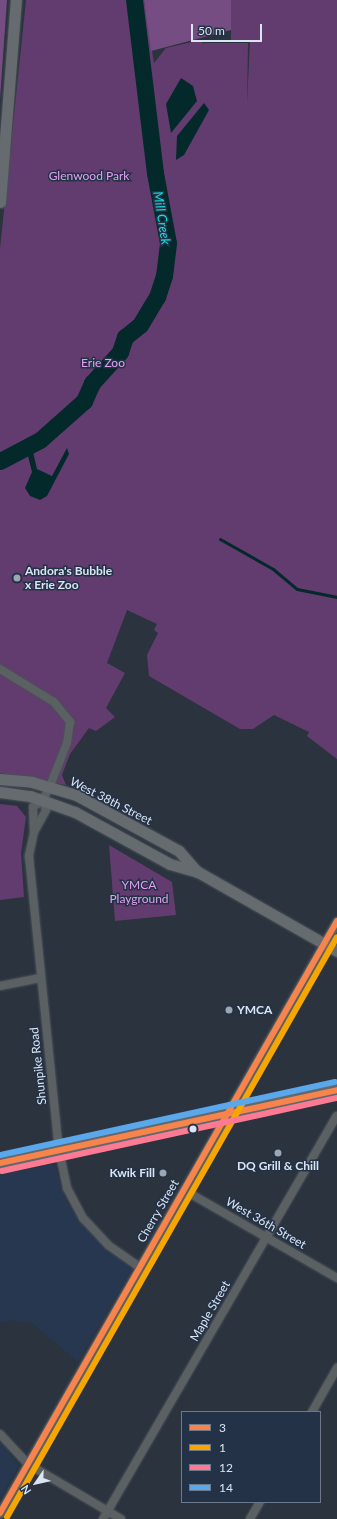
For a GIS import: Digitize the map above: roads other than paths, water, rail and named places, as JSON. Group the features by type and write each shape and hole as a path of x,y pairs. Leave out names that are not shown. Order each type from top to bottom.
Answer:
{"main road":[{"path":"0,202 16,0"},
{"name":"West 38th Street","path":"0,779 22,780 50,786 117,816 172,847 198,872"},
{"name":"West 38th Street","path":"0,792 19,793 43,800 91,819 170,864 198,872 337,951"},
{"path":"0,1163 337,1090"}],"street":[{"name":"Shunpike Road","path":"0,669 54,702 70,722 67,743 50,786 43,800 33,807 34,832 29,860 40,978 59,1150 67,1188 83,1218 108,1245 140,1267"},
{"name":"Shunpike Road","path":"34,832 46,810 43,800"},
{"name":"Cherry Street","path":"0,1513 337,921"},
{"path":"0,986 40,978"},
{"name":"Maple Street","path":"103,1519 337,1116"},
{"name":"West 36th Street","path":"184,1190 337,1278"},
{"path":"313,1411 337,1368"},
{"path":"0,1434 28,1464 121,1519"},
{"path":"250,1519 259,1503"}],"waterway":[{"name":"Mill Creek","path":"0,461 40,440 84,401 92,383 120,352 125,337 140,325 157,297 164,276 168,243 155,173 134,0"},
{"path":"220,539 273,569 297,589 337,597"}],"place":[{"name":"Andora's Bubble x Erie Zoo","path":"17,578"},
{"name":"YMCA","path":"229,1010"},
{"name":"DQ Grill & Chill","path":"278,1153"},
{"name":"Kwik Fill","path":"163,1173"}],"park label":[{"name":"Glenwood Park","path":"89,176"},
{"name":"Erie Zoo","path":"103,363"},
{"name":"YMCA Playground","path":"139,892"}]}
